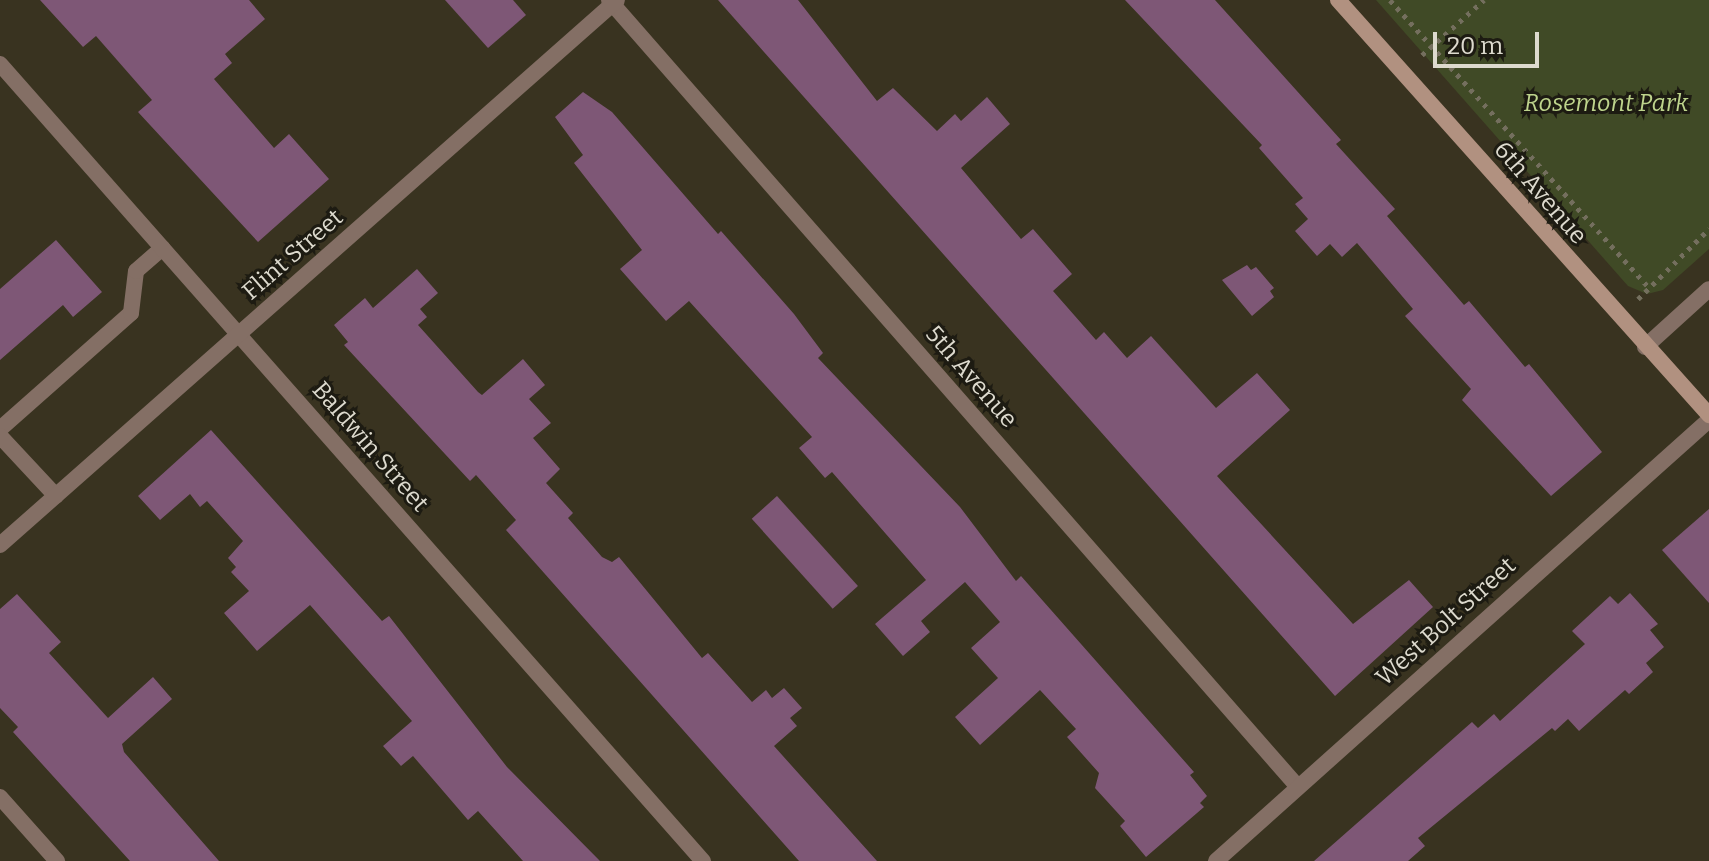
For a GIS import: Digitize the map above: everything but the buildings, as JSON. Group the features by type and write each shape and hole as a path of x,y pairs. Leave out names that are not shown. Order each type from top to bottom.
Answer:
{"street":[{"name":"6th Avenue","path":"1338,0 1623,324 1709,417"},
{"name":"Flint Street","path":"0,545 613,1"},
{"name":"5th Avenue","path":"613,1 1298,787"},
{"name":"Baldwin Street","path":"0,64 703,861"},
{"path":"0,429 131,313 136,271 162,248"},
{"path":"1645,347 1709,289"},
{"name":"West Bolt Street","path":"1216,861 1709,417"},
{"path":"0,436 56,496"},
{"path":"0,797 57,861"}],"path":[{"path":"1390,0 1647,285"},
{"path":"1403,72 1484,0"},
{"path":"1623,324 1647,285 1709,229"}],"green space":[{"name":"Rosemont Park","path":"1376,0 1709,0 1709,249 1663,290 1647,294 1628,286"}]}
